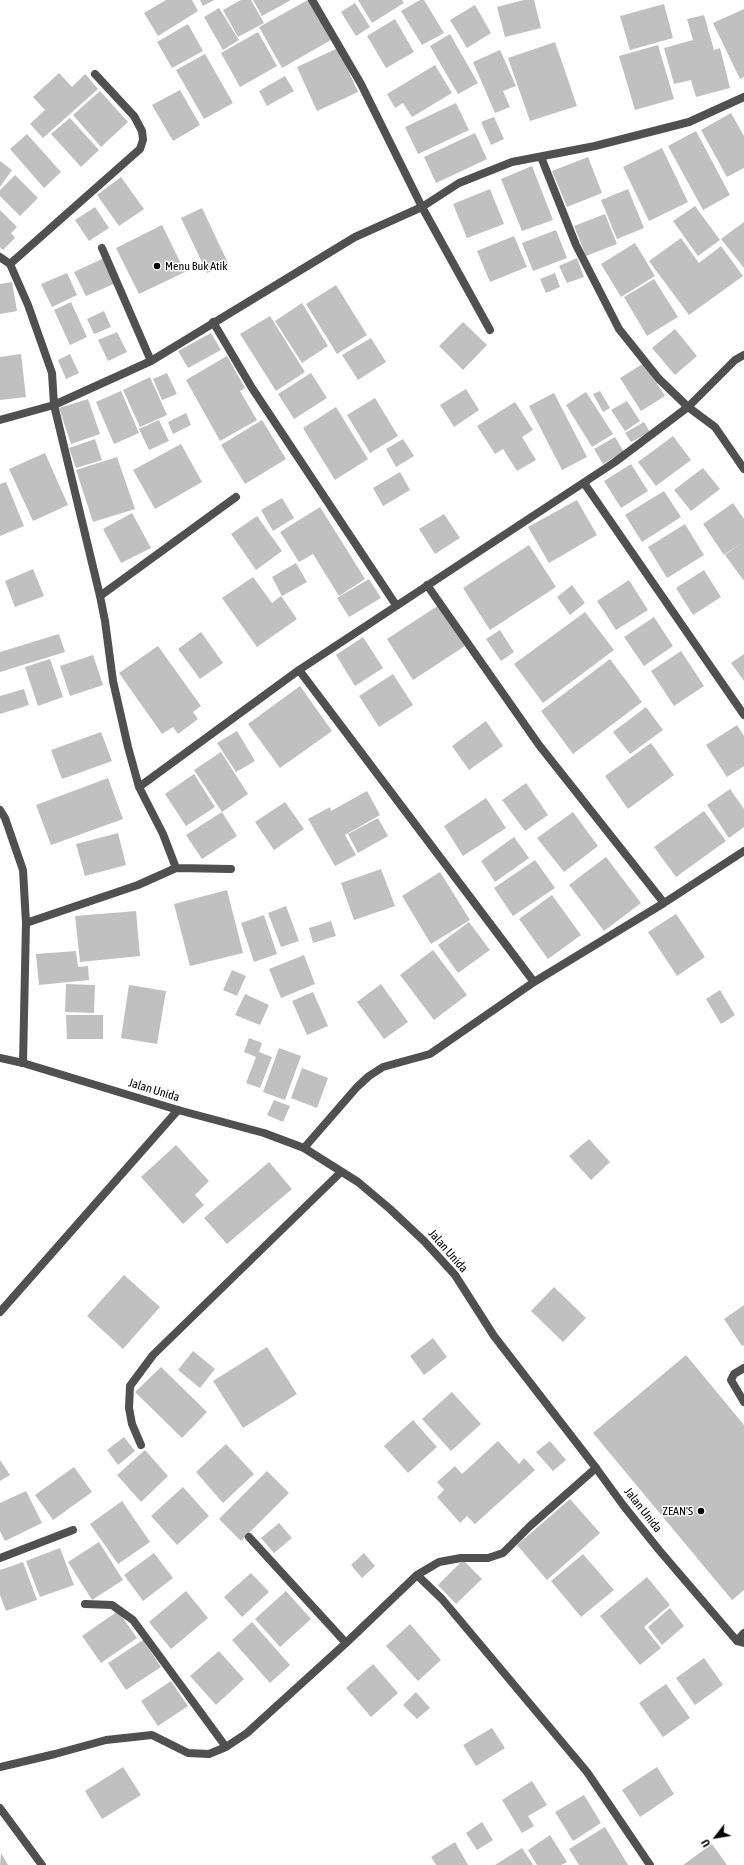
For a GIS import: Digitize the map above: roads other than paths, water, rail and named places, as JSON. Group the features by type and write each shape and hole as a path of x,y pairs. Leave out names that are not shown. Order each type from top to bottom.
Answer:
{"street":[{"path":"312,0 361,84 422,207 490,330"},
{"path":"10,264 140,149 143,140 142,131 134,116 96,74"},
{"path":"0,420 54,405 151,361 355,237 422,207 459,183 512,162 595,146 688,122 744,97"},
{"path":"541,157 576,245 619,329 659,379 688,407 715,427 744,469"},
{"path":"102,248 151,361"},
{"path":"0,257 10,264 28,305 52,373 54,405 100,596 113,681 139,788 163,834 176,868"},
{"path":"213,322 257,394 396,605"},
{"path":"139,788 299,670 615,462 688,407 735,360 744,355"},
{"path":"584,483 744,715"},
{"path":"100,596 236,497"},
{"path":"428,585 539,745 664,903"},
{"path":"299,670 534,982"},
{"path":"0,810 6,818 23,870 26,923 22,1063"},
{"path":"304,1148 352,1092 369,1076 383,1067 430,1054 534,982 664,903 744,851"},
{"path":"26,923 138,884 176,868 231,869"},
{"name":"Jalan Unida","path":"0,1058 22,1063 178,1110 264,1133 304,1148 358,1182 390,1208 424,1241 455,1275 494,1336 623,1505 655,1545 741,1642"},
{"path":"0,1312 178,1110"},
{"path":"141,1445 132,1424 129,1408 130,1386 153,1355 340,1172"},
{"path":"744,1368 734,1374 731,1380 744,1402"},
{"path":"0,1767 106,1740 152,1736 188,1753 209,1754 226,1747 247,1733 346,1643 417,1575 439,1562 461,1558 488,1558 503,1553 530,1526 596,1468"},
{"path":"0,1558 73,1530"},
{"path":"249,1538 346,1643"},
{"path":"417,1575 442,1599 587,1772 650,1865"},
{"path":"85,1604 112,1605 133,1620 226,1747"},
{"path":"741,1642 744,1633"},
{"path":"0,1808 42,1865"}],"place":[{"name":"Menu Buk Atik","path":"157,266"},
{"name":"ZEAN'S","path":"701,1511"}]}
